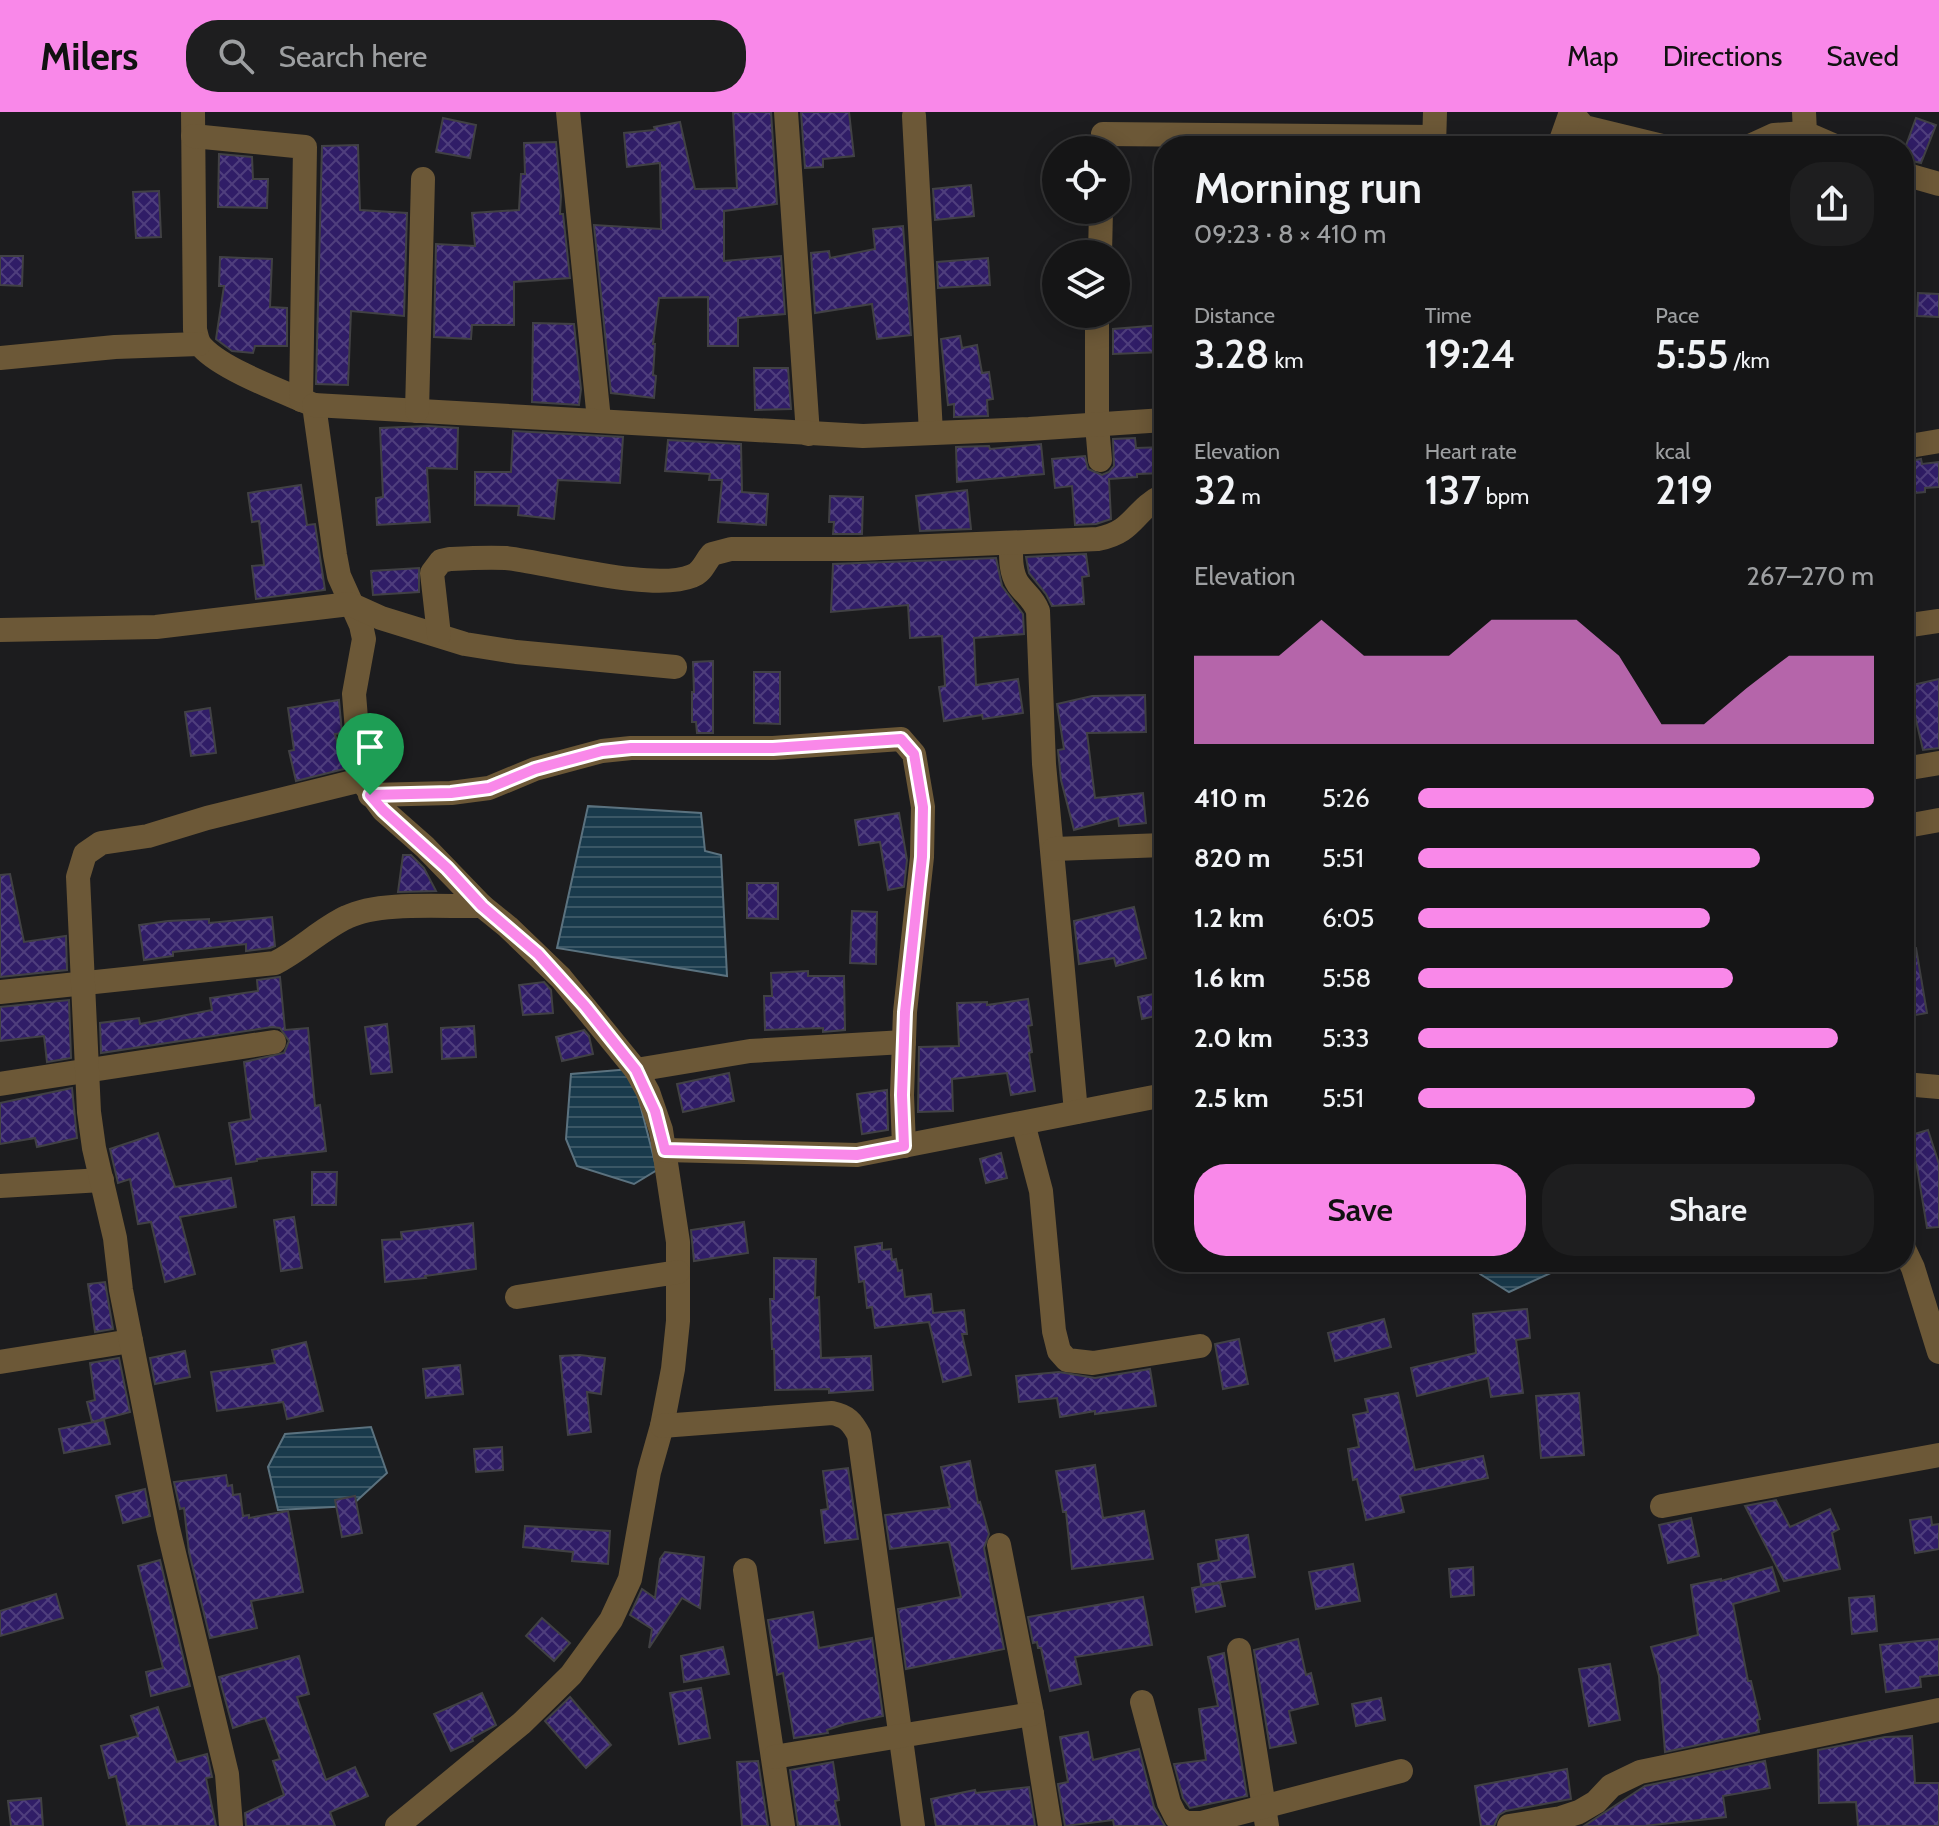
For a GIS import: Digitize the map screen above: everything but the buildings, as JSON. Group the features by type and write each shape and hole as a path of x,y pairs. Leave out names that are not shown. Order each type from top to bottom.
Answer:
{"street":[{"path":"568,112 599,420"},
{"path":"786,112 808,434"},
{"path":"1434,136 1435,112"},
{"path":"1563,136 1571,112 1584,127 1621,136"},
{"path":"914,116 931,433"},
{"path":"1772,136 1805,122 1822,136"},
{"path":"397,1826 532,1713 571,1675 611,1620 630,1579 649,1472 662,1426 676,1337 678,1242 665,1150 655,1111 636,1070 561,978 383,810 365,787 354,694 364,646 361,625 350,604 335,555 307,402 305,147 193,124 193,300 199,344 233,367 307,402 863,436 1154,421"},
{"path":"1104,132 1183,136"},
{"path":"1914,177 1939,184"},
{"path":"417,411 423,179"},
{"path":"1097,328 1100,460"},
{"path":"0,358 115,347 199,344"},
{"path":"1914,445 1939,441"},
{"path":"439,635 432,573 441,561 450,559 508,559 657,581 683,579 702,571 712,554 731,549 858,549 1069,541 1116,535 1154,500"},
{"path":"1011,543 1011,562 1018,584 1034,601 1038,611 1044,764 1076,1112"},
{"path":"0,630 156,627 350,604 381,618 465,644 675,667"},
{"path":"1914,625 1939,621"},
{"path":"231,1826 227,1774 168,1528 89,1112 78,877 85,854 101,843 148,836 207,818 365,787 451,793 489,788 535,769 602,751 631,748 773,748 901,739 914,754 923,807 922,857 905,1012 904,1146"},
{"path":"1914,767 1939,763"},
{"path":"1914,825 1939,820"},
{"path":"1054,849 1154,845"},
{"path":"0,992 275,963 350,915 370,910 482,906"},
{"path":"0,1084 274,1042"},
{"path":"636,1070 750,1051 904,1042"},
{"path":"1914,1085 1939,1087"},
{"path":"665,1150 857,1155 1154,1097"},
{"path":"1023,1123 1041,1191 1054,1331 1059,1351 1067,1360 1093,1363 1200,1346"},
{"path":"0,1186 102,1180"},
{"path":"1914,1271 1939,1352"},
{"path":"517,1297 678,1272"},
{"path":"0,1362 131,1341"},
{"path":"662,1426 832,1413 844,1415 853,1423 859,1435 913,1826"},
{"path":"1662,1506 1939,1455"},
{"path":"999,1545 1050,1826"},
{"path":"745,1570 783,1826"},
{"path":"1239,1650 1266,1817"},
{"path":"1142,1702 1169,1803 1176,1817 1186,1823 1266,1817 1401,1771"},
{"path":"1509,1826 1598,1814 1611,1786 1640,1772 1939,1710"},
{"path":"774,1757 1032,1714"}],"water":[{"path":"588,806 701,813 705,851 721,855 727,976 557,948"},
{"path":"631,1069 657,1170 634,1184 577,1166 566,1139 571,1074"},
{"path":"1480,1272 1553,1272 1509,1292"},
{"path":"371,1427 387,1473 351,1506 278,1510 268,1467 285,1434"}],"route":[{"path":"901,739 914,754 923,807 922,857 905,1012 904,1146 857,1155 665,1150 655,1111 636,1070 585,1006 538,954 482,906 370,795 451,793 489,788 535,769 602,751 631,748 773,748 901,739"}]}
